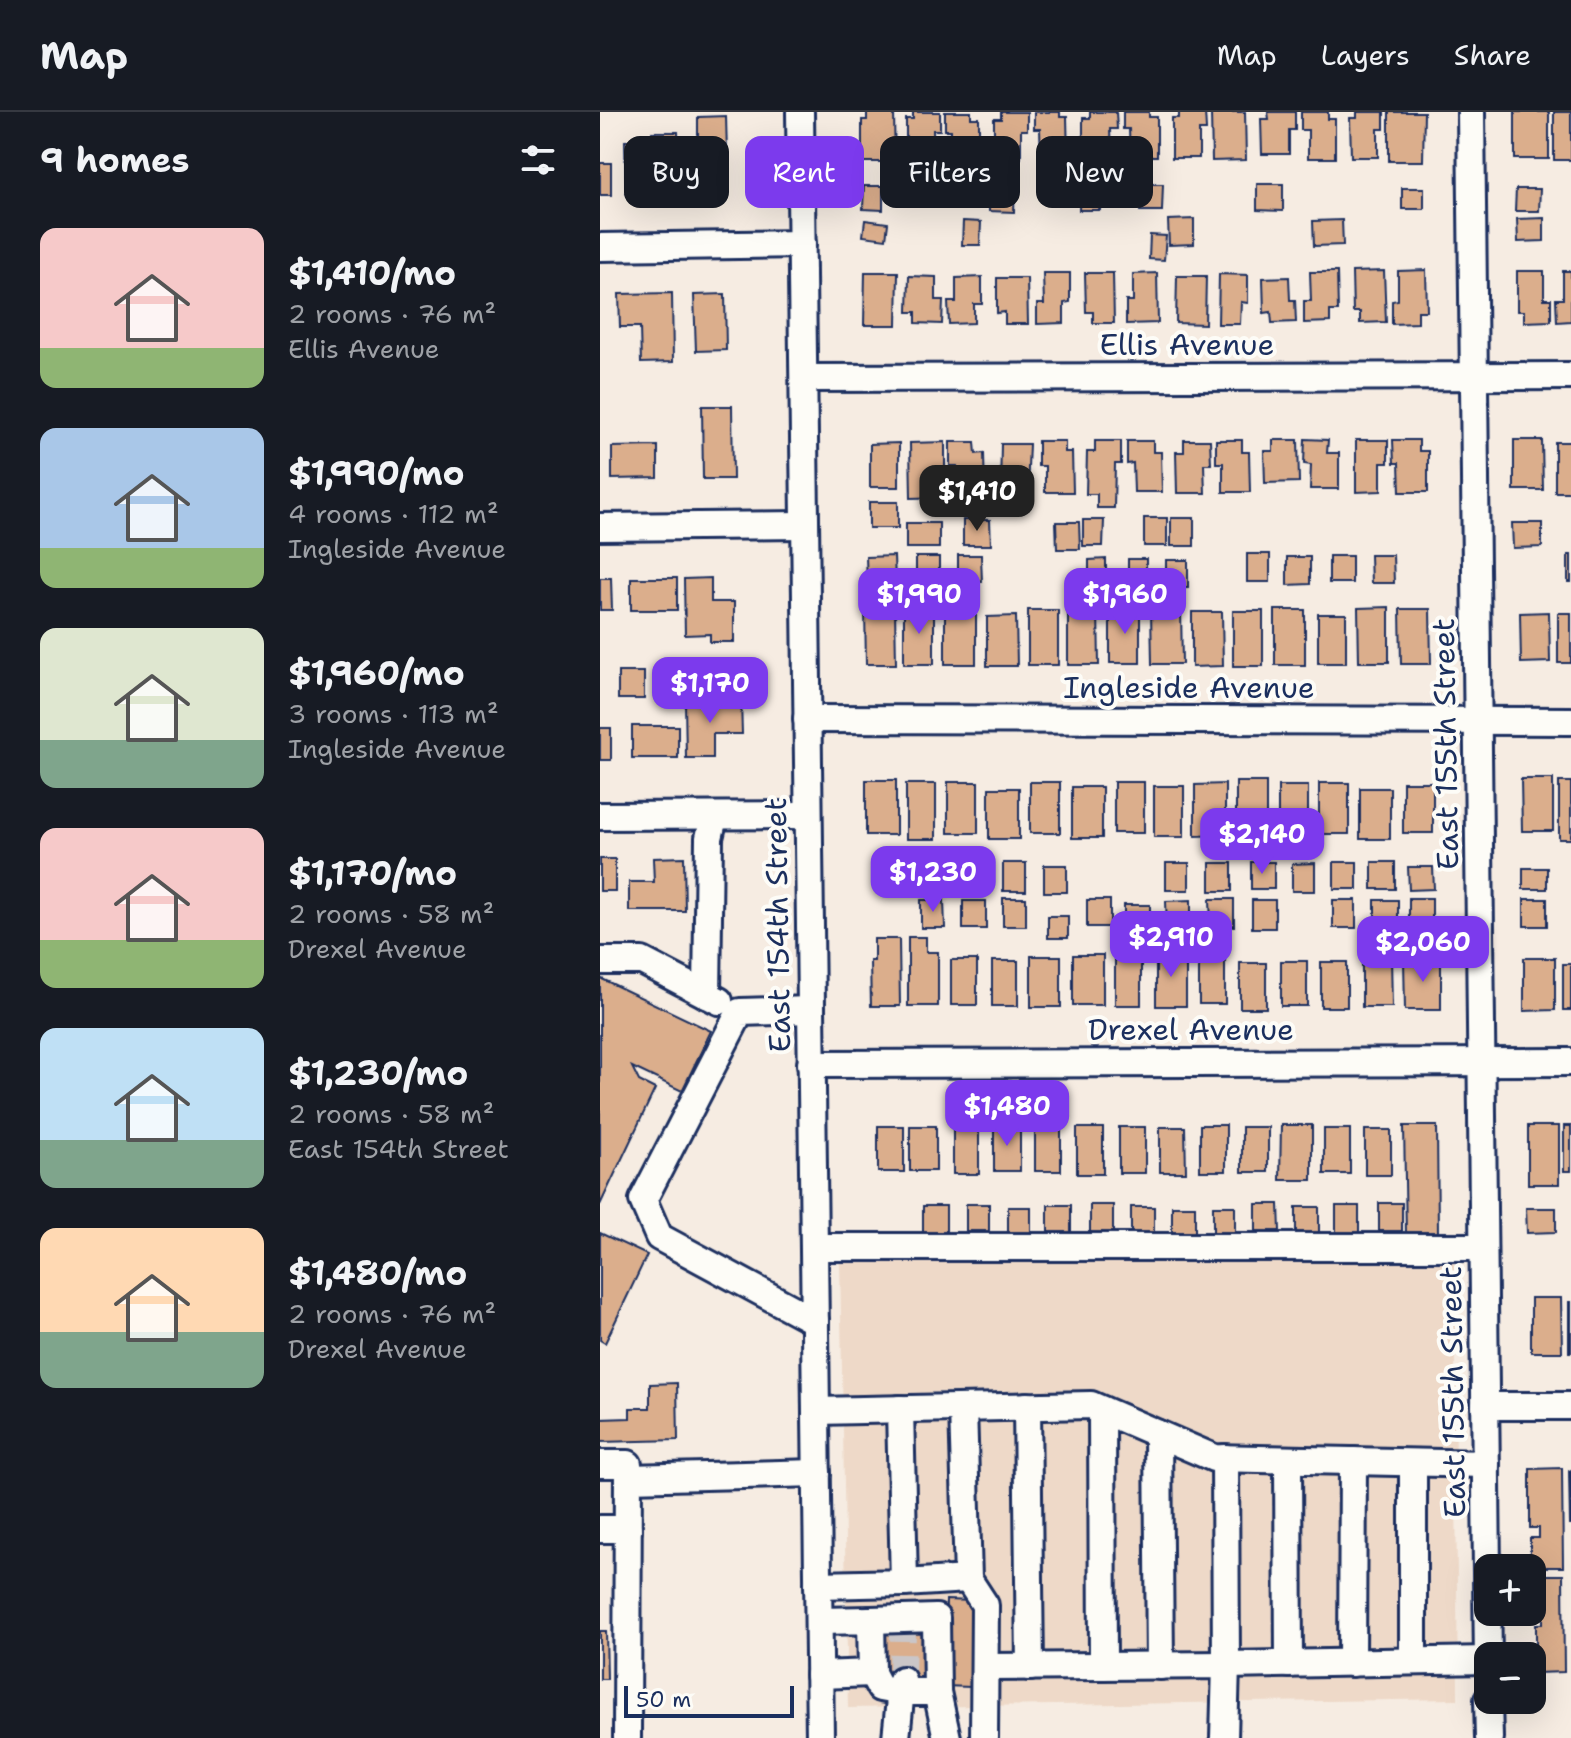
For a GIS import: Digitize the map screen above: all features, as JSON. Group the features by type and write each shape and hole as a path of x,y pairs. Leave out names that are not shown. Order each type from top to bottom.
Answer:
{"street":[{"name":"East 154th Street","path":"800,112 820,1738"},
{"name":"East 155th Street","path":"1471,112 1488,1642"},
{"path":"600,247 802,244"},
{"name":"Ellis Avenue","path":"804,378 1571,376"},
{"path":"600,527 805,525"},
{"name":"Ingleside Avenue","path":"807,719 1571,721"},
{"path":"600,816 808,815"},
{"path":"707,995 709,838 714,817"},
{"path":"600,961 642,961 740,1012 811,1010"},
{"path":"740,1012 643,1200 659,1237 815,1321"},
{"name":"Drexel Avenue","path":"811,1064 1571,1062"},
{"path":"814,1247 1483,1247"},
{"path":"816,1411 1091,1405 1214,1458 1486,1464"},
{"path":"1027,1406 1030,1667"},
{"path":"1485,1406 1571,1406"},
{"path":"963,1408 968,1579 985,1605 984,1738"},
{"path":"900,1409 904,1583"},
{"path":"1102,1410 1103,1666"},
{"path":"1158,1434 1160,1666"},
{"path":"1224,1738 1225,1458"},
{"path":"1288,1460 1289,1664"},
{"path":"1352,1663 1353,1461"},
{"path":"1413,1463 1413,1661"},
{"path":"600,1464 628,1464 627,1738"},
{"path":"628,1478 817,1473"},
{"path":"600,1529 628,1529"},
{"path":"818,1585 968,1579"},
{"path":"819,1621 871,1620 902,1624 936,1618 937,1692 947,1738"},
{"path":"871,1620 872,1673 880,1688 902,1686 937,1692"},
{"path":"985,1667 1474,1662"},
{"path":"819,1675 872,1673"},
{"path":"896,1738 902,1686"},
{"path":"1488,1714 1489,1738"}],"shaded area":[{"path":"1454,1255 1458,1699 848,1708 840,1260"}],"building":[{"path":"867,112 894,112 894,136 880,136 880,162 864,162 862,120 867,120"},
{"path":"913,112 940,112 940,130 933,130 933,136 906,136 906,119 913,119"},
{"path":"945,112 971,112 971,118 979,118 979,136 951,136 951,130 945,130"},
{"path":"1001,112 1027,112 1027,130 1021,130 1021,158 1020,136 994,136 994,119 1001,119"},
{"path":"1034,112 1060,112 1060,117 1067,117 1067,136 1040,136 1040,129 1034,129"},
{"path":"1090,112 1116,112 1117,129 1110,129 1110,136 1083,136 1083,118 1090,118"},
{"path":"1123,112 1149,112 1149,117 1157,117 1157,156 1153,156 1153,136 1129,136 1129,129 1123,129"},
{"path":"1179,112 1205,112 1206,130 1199,130 1199,158 1172,158 1172,118 1179,118"},
{"path":"1211,112 1245,112 1246,160 1212,161"},
{"path":"1268,112 1295,112 1295,130 1289,130 1289,154 1262,154 1261,119 1269,119"},
{"path":"1301,112 1328,112 1328,119 1335,119 1335,158 1308,158 1308,130 1301,130"},
{"path":"1357,112 1384,112 1384,129 1378,129 1378,157 1351,157 1350,118 1357,118"},
{"path":"1389,112 1424,112 1423,161 1389,161"},
{"path":"1515,112 1549,112 1549,159 1515,159"},
{"path":"1554,112 1571,112 1571,160 1554,160"},
{"path":"726,116 727,136 698,136 698,117"},
{"path":"652,132 678,132 678,136 652,136"},
{"path":"600,163 611,163 611,195 600,195"},
{"path":"1153,184 1163,184 1162,211 1140,211 1140,208 1153,208"},
{"path":"1257,184 1283,184 1283,211 1257,210"},
{"path":"864,186 880,186 880,208 883,210 863,209"},
{"path":"1402,188 1424,188 1424,209 1402,209"},
{"path":"1516,189 1540,189 1539,211 1515,211"},
{"path":"989,208 1014,208 1014,212 989,211"},
{"path":"1079,208 1100,208 1100,210"},
{"path":"1544,218 1544,241 1518,242 1517,219"},
{"path":"1194,219 1194,244 1169,245 1168,220"},
{"path":"865,220 888,223 886,239 863,236"},
{"path":"1342,220 1343,245 1314,246 1313,221"},
{"path":"963,221 981,222 980,245 962,245"},
{"path":"1150,235 1166,236 1164,260 1149,259"},
{"path":"1426,270 1427,311 1418,311 1418,323 1392,324 1392,301 1398,300 1398,271"},
{"path":"1384,271 1386,322 1360,323 1360,312 1353,312 1352,272"},
{"path":"1517,271 1544,271 1544,299 1551,299 1551,321 1524,322 1524,311 1517,311"},
{"path":"1563,271 1571,271 1571,321 1557,322 1556,299 1563,299"},
{"path":"865,272 898,272 897,325 864,325"},
{"path":"1310,272 1337,272 1338,311 1330,311 1330,322 1304,323 1304,301 1311,301"},
{"path":"1043,273 1070,273 1070,302 1064,303 1064,323 1037,324 1037,304 1044,304"},
{"path":"1085,273 1113,273 1114,323 1093,323 1093,312 1086,312"},
{"path":"1157,273 1158,323 1126,324 1126,301 1133,301 1133,274"},
{"path":"1219,274 1248,275 1248,303 1241,302 1240,324 1218,324"},
{"path":"909,276 936,277 936,300 943,300 942,324 916,323 916,312 908,312"},
{"path":"1177,276 1206,276 1205,324 1176,323"},
{"path":"982,277 982,304 974,304 974,323 949,324 948,302 956,302 956,278"},
{"path":"1289,277 1290,300 1295,300 1296,322 1272,323 1271,312 1264,313 1263,278"},
{"path":"997,278 1027,278 1028,324 1005,324 1005,312 997,313"},
{"path":"672,293 673,362 641,363 640,327 620,327 619,294"},
{"path":"725,294 726,350 696,351 694,295"},
{"path":"702,406 732,406 733,479 703,479"},
{"path":"1305,439 1328,440 1327,453 1339,453 1339,489 1310,489 1311,465 1304,464"},
{"path":"1184,440 1210,440 1211,464 1204,464 1205,493 1177,493 1176,452 1184,452"},
{"path":"1216,440 1242,440 1242,452 1249,452 1250,492 1223,492 1223,463 1216,463"},
{"path":"1273,440 1298,440 1299,482 1265,483 1264,451 1273,451"},
{"path":"1356,440 1388,440 1388,463 1381,463 1381,491 1356,492"},
{"path":"1393,440 1419,440 1419,451 1428,451 1428,492 1400,492 1399,463 1394,463"},
{"path":"1514,440 1542,440 1543,490 1514,490"},
{"path":"1038,441 1065,441 1065,452 1072,452 1073,492 1045,492 1045,466 1038,466"},
{"path":"1095,441 1121,441 1121,464 1115,464 1114,508 1097,508 1097,494 1086,494 1087,452 1095,452"},
{"path":"1127,441 1153,441 1153,452 1161,452 1162,492 1134,492 1133,463 1127,464"},
{"path":"945,442 945,497 911,498 910,443"},
{"path":"950,442 975,442 976,454 984,453 985,494 957,495 957,466 950,466"},
{"path":"1555,442 1571,442 1571,492 1555,492"},
{"path":"899,443 899,487 870,487 870,444"},
{"path":"1001,444 1029,444 1027,492 1000,492"},
{"path":"658,446 658,478 612,479 612,447"},
{"path":"869,502 898,502 898,528 869,528"},
{"path":"1144,518 1167,518 1167,546 1144,546"},
{"path":"1171,518 1194,518 1194,546 1171,546"},
{"path":"963,520 990,520 991,545 963,545"},
{"path":"1083,520 1104,520 1103,546 1083,546"},
{"path":"1056,522 1079,522 1080,549 1057,549"},
{"path":"906,523 939,523 939,548 906,548"},
{"path":"1512,523 1542,523 1542,547 1513,548"},
{"path":"1247,554 1270,554 1270,582 1247,582"},
{"path":"958,555 981,555 982,582 958,582"},
{"path":"1370,555 1393,555 1394,583 1371,583"},
{"path":"1568,555 1571,555 1571,582 1568,582"},
{"path":"894,556 895,581 867,582 866,557"},
{"path":"1329,556 1352,556 1352,583 1329,583"},
{"path":"916,557 939,557 939,584 916,584"},
{"path":"1287,557 1310,557 1310,584 1287,585"},
{"path":"1106,559 1106,590 1089,590 1089,560"},
{"path":"1128,559 1146,559 1146,586 1128,586"},
{"path":"1166,560 1188,560 1188,588 1166,588"},
{"path":"600,578 611,578 612,610 600,610"},
{"path":"631,578 677,578 677,610 631,610"},
{"path":"711,578 711,602 734,602 734,642 710,642 710,634 685,635 684,579"},
{"path":"1389,607 1389,662 1359,662 1358,608"},
{"path":"934,608 934,664 904,664 904,609"},
{"path":"1110,608 1140,608 1140,663 1110,663"},
{"path":"865,609 895,609 896,664 866,664"},
{"path":"945,609 976,609 976,664 945,664"},
{"path":"1151,609 1181,609 1182,664 1152,664"},
{"path":"1400,609 1430,609 1431,664 1401,664"},
{"path":"1028,610 1058,610 1058,665 1028,665"},
{"path":"1068,610 1098,610 1099,665 1068,665"},
{"path":"1275,610 1305,610 1305,665 1275,665"},
{"path":"1233,611 1263,611 1263,666 1233,666"},
{"path":"1192,612 1222,612 1223,666 1192,667"},
{"path":"1549,612 1550,662 1521,663 1520,613"},
{"path":"1558,613 1571,613 1571,663 1558,663"},
{"path":"1318,614 1346,614 1346,663 1318,663"},
{"path":"1016,616 1017,666 987,666 987,617"},
{"path":"618,672 644,672 644,699 618,699"},
{"path":"741,700 742,734 713,734 713,758 686,758 685,701"},
{"path":"632,726 678,726 678,758 632,758"},
{"path":"600,728 611,728 611,760 600,760"},
{"path":"1521,779 1553,779 1553,831 1522,831"},
{"path":"866,780 896,780 896,835 866,835"},
{"path":"948,782 978,782 978,833 948,833"},
{"path":"1030,782 1060,782 1060,833 1030,833"},
{"path":"1114,782 1144,782 1144,833 1114,833"},
{"path":"1236,782 1266,782 1266,832 1236,832"},
{"path":"1403,782 1433,782 1433,833 1403,833"},
{"path":"1559,782 1571,782 1571,839 1559,839"},
{"path":"1319,783 1349,783 1349,834 1319,834"},
{"path":"906,784 936,784 936,839 906,839"},
{"path":"1225,784 1225,835 1195,836 1195,785"},
{"path":"1154,786 1184,786 1184,837 1154,837"},
{"path":"1278,786 1308,786 1308,837 1278,837"},
{"path":"1072,787 1102,787 1102,838 1072,838"},
{"path":"989,788 1019,788 1019,839 989,839"},
{"path":"1360,788 1390,788 1390,839 1360,839"},
{"path":"684,857 685,911 629,911 629,882 654,882 653,858"},
{"path":"600,859 615,859 615,891 600,891"},
{"path":"1251,862 1274,862 1274,889 1251,889"},
{"path":"1334,862 1357,862 1357,889 1334,889"},
{"path":"1372,862 1395,862 1395,889 1372,889"},
{"path":"919,863 942,863 942,891 919,891"},
{"path":"1003,863 1026,863 1026,891 1003,891"},
{"path":"1166,863 1189,863 1189,890 1166,890"},
{"path":"1210,863 1232,863 1232,891 1210,891"},
{"path":"1315,863 1315,891 1292,891 1292,864"},
{"path":"1044,865 1067,865 1067,892 1044,892"},
{"path":"961,866 984,866 984,893 961,893"},
{"path":"1408,867 1433,867 1434,889 1409,890"},
{"path":"1523,868 1547,868 1547,889 1523,889"},
{"path":"900,869 901,891 878,892 877,870"},
{"path":"1003,898 1026,898 1026,926 1003,926"},
{"path":"1409,898 1432,898 1432,926 1409,926"},
{"path":"1210,899 1234,899 1234,926 1211,926"},
{"path":"1524,899 1547,899 1547,926 1524,926"},
{"path":"921,900 944,900 945,928 921,928"},
{"path":"1087,900 1110,900 1110,927 1087,927"},
{"path":"1191,900 1191,928 1167,928 1166,901"},
{"path":"1252,900 1275,900 1275,928 1252,928"},
{"path":"1333,900 1356,900 1356,928 1333,928"},
{"path":"1375,900 1398,900 1398,927 1375,927"},
{"path":"963,901 986,901 986,929 963,929"},
{"path":"1124,905 1150,905 1150,932 1124,932"},
{"path":"1048,916 1068,916 1068,938 1048,938"},
{"path":"908,937 926,937 926,952 938,952 938,1006 908,1006"},
{"path":"874,939 899,939 900,1006 871,1006 870,961 874,961"},
{"path":"1156,952 1186,952 1186,1006 1156,1006"},
{"path":"1073,955 1103,955 1103,1005 1073,1005"},
{"path":"1391,955 1392,1007 1362,1007 1362,956"},
{"path":"1031,956 1061,956 1061,1007 1031,1007"},
{"path":"1524,958 1555,958 1555,1010 1524,1011"},
{"path":"1199,959 1225,959 1225,1004 1199,1004"},
{"path":"1404,959 1441,959 1441,1010 1405,1010"},
{"path":"951,960 977,960 977,1005 951,1005"},
{"path":"1115,960 1141,960 1141,1005 1115,1005"},
{"path":"992,961 1018,961 1018,1006 992,1006"},
{"path":"1281,961 1307,961 1307,1006 1281,1006"},
{"path":"1321,962 1347,962 1347,1007 1321,1007"},
{"path":"1240,963 1266,963 1266,1008 1240,1008"},
{"path":"1563,964 1571,964 1571,1010 1563,1010"},
{"path":"600,978 711,1031 682,1091 632,1067 639,1081 655,1089 600,1205"},
{"path":"994,1125 1020,1125 1020,1171 994,1171"},
{"path":"1035,1125 1061,1125 1061,1171 1035,1171"},
{"path":"1200,1125 1226,1125 1226,1171 1200,1171"},
{"path":"1281,1125 1312,1125 1312,1180 1280,1180"},
{"path":"878,1126 904,1126 904,1172 878,1172"},
{"path":"910,1126 936,1126 936,1171 910,1171"},
{"path":"1404,1126 1437,1126 1438,1235 1406,1235"},
{"path":"1528,1126 1559,1126 1559,1184 1528,1184"},
{"path":"1564,1126 1571,1126 1571,1171 1564,1171"},
{"path":"1119,1127 1145,1127 1145,1173 1119,1173"},
{"path":"1160,1127 1185,1127 1186,1172 1160,1172"},
{"path":"1242,1127 1268,1127 1268,1172 1242,1172"},
{"path":"1077,1128 1103,1128 1103,1174 1077,1174"},
{"path":"953,1129 979,1129 979,1174 953,1174"},
{"path":"1324,1129 1350,1129 1350,1174 1324,1174"},
{"path":"1365,1130 1391,1130 1391,1175 1365,1175"},
{"path":"1379,1203 1402,1203 1402,1231 1379,1231"},
{"path":"966,1204 989,1204 989,1231 966,1231"},
{"path":"1256,1204 1279,1204 1280,1231 1256,1231"},
{"path":"1048,1205 1071,1205 1071,1232 1048,1232"},
{"path":"1090,1205 1113,1205 1113,1232 1090,1232"},
{"path":"923,1206 946,1206 946,1233 923,1233"},
{"path":"1172,1206 1195,1206 1195,1233 1172,1233"},
{"path":"1213,1206 1235,1206 1235,1233 1213,1233"},
{"path":"1336,1206 1359,1206 1359,1233 1336,1233"},
{"path":"1008,1207 1031,1207 1031,1234 1008,1234"},
{"path":"1131,1207 1154,1207 1154,1234 1131,1234"},
{"path":"1296,1207 1319,1207 1319,1234 1296,1234"},
{"path":"1526,1208 1556,1208 1556,1232 1527,1233"},
{"path":"600,1233 647,1255 605,1343 600,1340"},
{"path":"1531,1298 1561,1298 1562,1352 1531,1352"},
{"path":"1571,1302 1571,1352 1569,1352"},
{"path":"677,1383 678,1440 600,1442 600,1419 630,1418 630,1408 650,1408 650,1384"},
{"path":"1562,1468 1563,1567 1546,1567 1546,1554 1530,1554 1530,1538 1539,1538 1539,1528 1530,1528 1530,1469"},
{"path":"1569,1471 1571,1524 1570,1524"},
{"path":"1546,1575 1563,1575 1564,1672 1546,1673 1546,1642 1536,1642 1536,1626 1546,1626"},
{"path":"946,1600 973,1601 971,1687 944,1686"},
{"path":"878,1629 929,1629 929,1680 877,1680"},
{"path":"600,1631 606,1631 607,1679 600,1679"}],"tunnel":[{"path":"902,1680 903,1629"}]}
